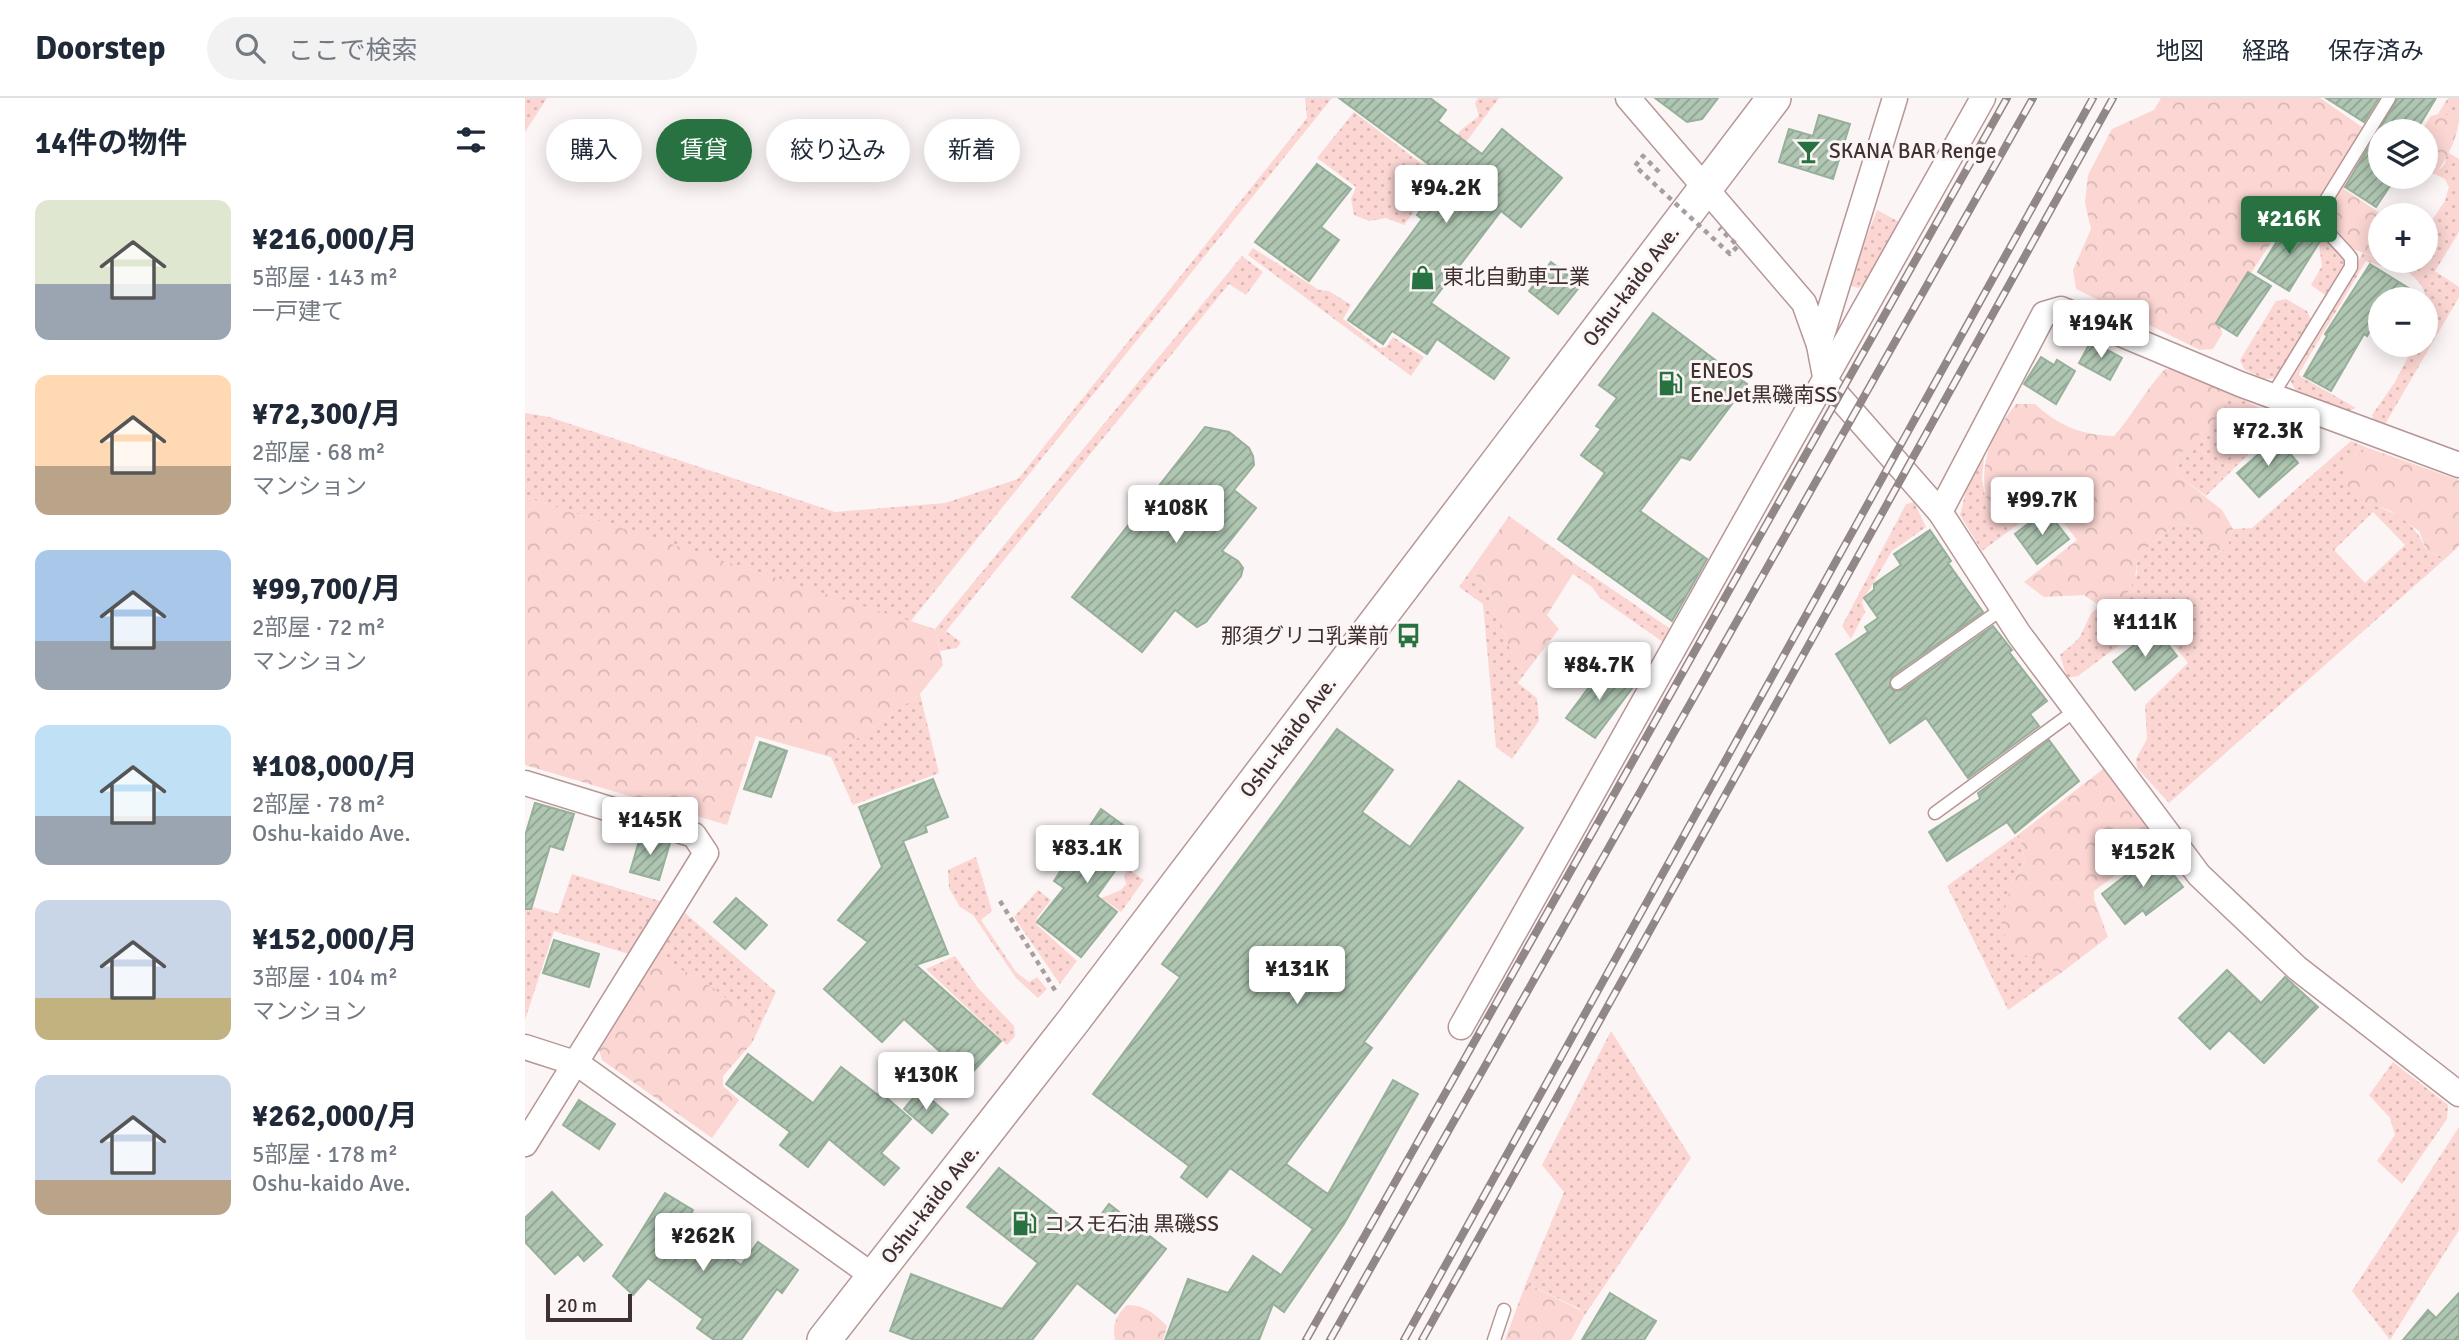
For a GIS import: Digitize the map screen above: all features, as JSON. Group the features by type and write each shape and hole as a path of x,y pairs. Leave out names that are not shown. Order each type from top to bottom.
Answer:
{"main road":[{"name":"Oshu-kaido Ave.","path":"824,1340 1074,1020 1774,98"}],"street":[{"path":"1628,98 1804,303 1819,345 1826,382 1940,512 2002,609 2199,875 2297,968 2459,1094"},
{"path":"1819,345 1895,98"},
{"path":"1461,1027 1826,382 1983,98"},
{"path":"1940,512 2044,314 2061,309 2272,396 2459,465"},
{"path":"525,783 694,835 706,853 578,1063 525,1144"},
{"path":"525,1047 578,1063 873,1276"}],"lane":[{"path":"2272,396 2351,267 2351,258 2325,228 2321,218 2323,205 2389,98"},
{"path":"1897,683 2002,609"},
{"path":"1935,813 2075,710"},
{"path":"1494,1340 1504,1310"}],"path":[{"path":"1659,172 1643,156 1635,166 1730,254 1738,246 1719,228"},
{"path":"1000,901 1074,1020"}],"green space":[{"path":"525,98 547,98 525,132"},
{"path":"1305,98 1332,98 910,622 525,497 525,413 549,417 835,512 945,503 1018,479 1307,118"},
{"path":"1478,98 1499,98 1404,225 1386,218 1369,221 1354,215 1351,199 1356,187 1317,158 1354,112 1422,164 1433,163 1461,130 1479,116 1475,103"},
{"path":"2161,98 2320,98 2365,129 2368,126 2368,150 2344,189 2368,205 2368,255 2353,249 2317,207 2311,216 2298,224 2282,226 2220,320 2222,334 2213,349 2200,350 2076,289 2073,270 2091,229 2085,203 2088,175 2112,129 2154,110"},
{"path":"2392,98 2402,98 2391,119 2374,119"},
{"path":"2448,98 2459,98 2459,126 2458,122 2438,114"},
{"path":"2449,115 2458,122 2450,150 2438,171 2438,119 2429,119 2431,116"},
{"path":"2447,152 2459,159 2459,232 2438,266 2438,211 2445,201 2449,187 2445,179 2438,176 2438,171 2445,164"},
{"path":"1877,210 1905,225 1876,277 1858,288 1848,285"},
{"path":"2315,213 2317,225 2346,259 2344,268 2325,295 2311,285 2322,266 2318,237 2299,225"},
{"path":"1253,248 1319,290 1329,291 1351,305 1343,319 1380,348 1386,347 1393,337 1424,357 1411,376 1248,255"},
{"path":"2363,253 2368,255 2368,262 2298,375 2356,408 2346,412 2296,391 2290,380"},
{"path":"1242,256 1263,272 1246,295 1229,284 946,631 961,642 957,648 940,651 935,629"},
{"path":"2409,273 2438,273 2459,287 2459,297 2438,333 2438,287 2422,287"},
{"path":"2286,299 2307,311 2311,320 2275,378 2264,379 2244,369 2240,360 2276,301"},
{"path":"2408,357 2424,357 2384,426 2374,421 2372,415 2395,382"},
{"path":"2165,369 2184,369 2225,390 2226,408 2176,458 2179,476 2222,510 2233,529 2227,548 2215,554 2190,526 2177,523 2136,557 2133,584 2116,605 2100,606 2084,595 2044,597 2024,582 2077,540 2048,502 2013,528 1987,507 1984,477 1992,440 2016,404 2035,404 2071,428 2091,434 2114,436"},
{"path":"2225,390 2283,420 2206,496 2179,476 2176,458 2226,408"},
{"path":"2351,441 2368,448 2344,466 2361,502 2401,518 2416,532 2427,552 2446,558 2169,803 2137,768 2136,759 2147,739 2145,705 2188,663 2154,619 2078,676 2067,678 2060,655 2079,638 2092,612 2101,607 2117,605 2137,574 2136,557 2177,523 2190,526 2216,554 2227,548 2233,529 2252,528","holes":["2373,512 2405,545 2365,583 2334,550"]},
{"path":"2368,448 2459,480 2459,546 2446,558 2427,552 2419,531 2389,510 2361,502 2343,483 2344,466"},
{"path":"1984,457 1982,479 1987,507 2013,528 1982,551 1960,515 1966,491"},
{"path":"525,497 935,629 943,665 920,694 831,757 756,736 727,825 525,765"},
{"path":"1914,502 1926,527 1892,551 1862,602 1865,612 1851,639 1842,626 1906,504"},
{"path":"1509,516 1578,566 1547,615 1559,629 1526,672 1516,664 1494,609 1491,591 1471,570"},
{"path":"1578,566 1672,630 1663,642 1600,598 1592,587 1573,574"},
{"path":"1471,570 1491,591 1494,609 1516,664 1526,672 1518,683 1537,698 1539,721 1512,759 1496,747 1483,604 1459,587"},
{"path":"920,694 939,773 853,805 831,757"},
{"path":"2107,766 2158,835 2158,844 2094,891 2094,899 2108,937 2061,973 2018,952 2000,929 2011,885 2025,860 2019,834"},
{"path":"2019,834 2025,860 2011,885 2041,963 2061,973 2008,1010 1947,886"},
{"path":"976,857 992,911 981,920 1016,972 1029,982 1037,977 1047,989 1038,998 1016,978 973,915 960,907 949,888 948,870"},
{"path":"1128,869 1144,880 1121,912 1102,898 1121,890 1126,884 1124,875"},
{"path":"572,874 663,902 632,955 554,931 525,1020 525,905 558,914"},
{"path":"1038,890 1051,900 1037,918 1037,925 1077,961 1060,984 1014,917"},
{"path":"685,913 776,992 752,1043 752,1023 655,957"},
{"path":"955,956 978,988 1014,1026 1015,1036 1007,1045 926,969"},
{"path":"655,957 707,984 731,1002 752,1023 752,1043 723,1076 723,1086 739,1100 712,1138 602,1060 598,1046"},
{"path":"1611,1031 1691,1158 1584,1316 1580,1309 1526,1283 1564,1192 1542,1165"},
{"path":"2393,1062 2448,1105 2447,1119 2402,1184 2377,1161 2395,1135 2390,1118 2369,1095"},
{"path":"2459,1127 2459,1230 2390,1340 2352,1291"},
{"path":"1526,1283 1580,1310 1584,1316 1571,1340 1505,1340"},
{"path":"1127,1305 1144,1308 1163,1322 1167,1326 1163,1340 1115,1340 1116,1321"}],"building":[{"path":"1339,98 1430,98 1446,110 1438,121 1482,154 1502,129 1562,178 1521,227 1501,211 1431,303 1509,358 1494,379 1437,339 1427,354 1392,331 1383,344 1348,320 1422,219 1417,215 1446,177"},
{"path":"1655,98 1718,98 1702,119 1687,122"},
{"path":"2326,98 2379,98 2364,122"},
{"path":"2398,98 2436,98 2423,119 2385,119"},
{"path":"1819,115 1850,124 1833,179 1779,162 1789,129 1813,136"},
{"path":"2368,148 2368,189 2388,189 2379,203 2370,203 2345,187"},
{"path":"1317,164 1351,189 1321,227 1339,240 1309,281 1255,242"},
{"path":"2289,222 2320,241 2289,291 2258,272"},
{"path":"1551,262 1581,285 1558,314 1529,291"},
{"path":"2368,267 2368,273 2384,273 2407,287 2368,287 2368,334 2364,334 2331,391 2304,376 2327,336 2325,334"},
{"path":"2248,272 2271,286 2237,336 2216,323"},
{"path":"1653,313 1747,384 1690,460 1681,457 1640,511 1707,559 1672,621 1558,539 1605,473 1581,455 1601,429 1596,426 1617,398 1599,385"},
{"path":"2091,341 2122,358 2110,380 2079,363"},
{"path":"2041,357 2054,365 2057,360 2075,371 2056,404 2024,384"},
{"path":"1205,427 1229,432 1249,448 1253,456 1254,465 1234,490 1256,508 1222,551 1238,561 1243,568 1241,576 1206,622 1197,627 1175,610 1142,652 1072,597"},
{"path":"2277,438 2298,463 2259,497 2237,473"},
{"path":"2046,510 2069,539 2037,564 2015,534"},
{"path":"1930,530 1951,561 1948,563 1983,612 1892,676 1890,687 1894,691 1902,690 1993,626 2012,650 2009,652 2047,701 2030,714 2039,726 1968,778 1926,718 1890,743 1836,654 1868,632 1865,627 1878,618 1864,598 1874,590 1874,584 1901,565 1894,554"},
{"path":"2155,628 2177,656 2135,690 2113,662"},
{"path":"1604,667 1633,687 1595,738 1566,718"},
{"path":"1337,729 1393,770 1362,812 1410,847 1459,781 1523,828 1364,1042 1372,1048 1286,1164 1328,1194 1393,1080 1418,1094 1344,1224 1284,1312 1273,1304 1259,1340 1165,1340 1188,1279 1228,1293 1253,1256 1281,1275 1313,1229 1230,1168 1207,1197 1181,1177 1189,1166 1093,1094 1180,977 1162,964"},
{"path":"2049,740 2079,781 2015,833 2007,822 1947,861 1929,832 1980,799 1978,793"},
{"path":"760,742 787,751 771,797 744,789"},
{"path":"933,779 948,817 925,826 927,832 903,841 948,954 916,965 1001,1041 968,1077 904,1019 882,1042 824,989 868,942 838,920 882,867 859,807"},
{"path":"535,803 574,814 563,850 550,846 531,909 525,909 525,836"},
{"path":"1101,809 1134,833 1114,860 1120,864 1097,896 1117,912 1081,957 1037,922 1064,888 1054,881"},
{"path":"641,834 670,843 659,880 630,872"},
{"path":"2156,852 2183,887 2146,915 2143,910 2125,924 2102,894"},
{"path":"736,898 767,925 745,949 714,922"},
{"path":"554,940 599,954 589,987 543,973"},
{"path":"2227,970 2261,1003 2285,977 2318,1007 2264,1063 2229,1030 2210,1049 2179,1018"},
{"path":"748,1054 813,1103 841,1067 878,1095 880,1092 911,1119 881,1153 899,1168 884,1185 829,1139 808,1167 780,1145 790,1132 726,1084"},
{"path":"920,1090 948,1114 932,1133 904,1109"},
{"path":"579,1100 615,1124 599,1149 563,1125"},
{"path":"999,1168 1085,1236 1109,1204 1166,1249 1115,1313 1077,1283 1032,1340 914,1340 890,1331 911,1274 1002,1309 1038,1263 967,1207"},
{"path":"552,1192 602,1245 584,1261 578,1254 555,1274 525,1242 525,1218"},
{"path":"665,1193 693,1210 685,1224 741,1265 758,1242 798,1270 782,1293 777,1289 741,1340 714,1340 697,1328 703,1319 648,1278 633,1295 613,1276"},
{"path":"1610,1293 1656,1321 1644,1340 1582,1340"},
{"path":"2459,1293 2459,1340 2403,1340 2428,1310 2436,1318"}],"railway":[{"path":"1306,1340 2007,98"},
{"path":"1330,1340 2033,98"},
{"path":"1404,1340 2093,98"},
{"path":"1422,1340 2113,98"}],"place":[{"name":"SKANA BAR Renge","path":"1809,151"},
{"name":"東北自動車工業","path":"1423,277"},
{"name":"ENEOS EneJet黒磯南SS","path":"1670,383"},
{"name":"那須グリコ乳業前","path":"1409,636"},
{"name":"コスモ石油 黒磯SS","path":"1024,1224"}]}
